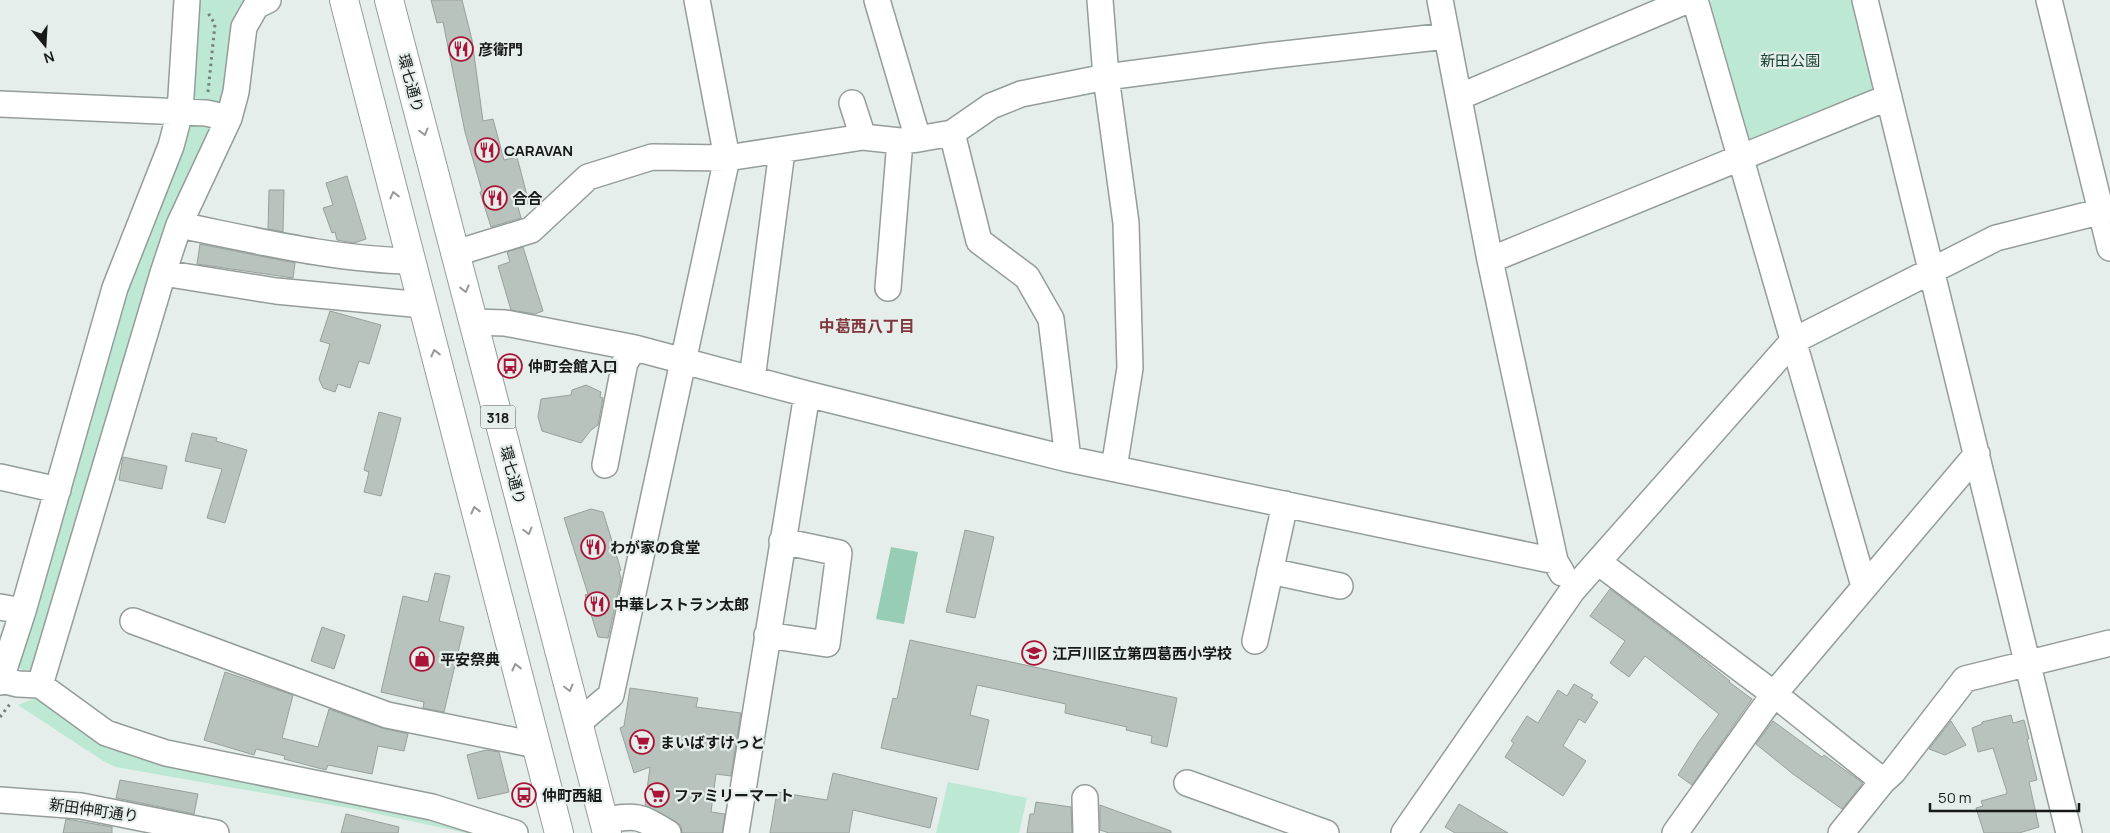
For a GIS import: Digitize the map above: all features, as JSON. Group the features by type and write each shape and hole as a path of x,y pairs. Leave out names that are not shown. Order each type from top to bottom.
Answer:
{"main road":[{"path":"344,0 559,833"},
{"name":"環七通り","path":"389,0 605,826"}],"street":[{"path":"187,0 180,112 171,146 115,288 58,490 11,609 1,681 40,685 106,733 166,752 432,807 515,833"},
{"path":"40,685 179,225 229,118 236,92 244,27 256,6 268,0"},
{"path":"578,723 612,694 727,158 698,0"},
{"path":"876,0 909,140 888,288"},
{"path":"1100,0 1106,77 1126,223 1130,368 1114,468"},
{"path":"1440,0 1490,260 1556,561 1572,591"},
{"path":"1459,97 1688,0"},
{"path":"1695,0 1864,586"},
{"path":"1865,0 2069,833"},
{"path":"2049,0 2106,210 2110,248"},
{"path":"456,253 532,230 588,177 652,157 727,158 863,137 909,140 952,133 991,106 1021,94 1106,77 1267,56 1447,36"},
{"path":"1490,260 1889,97"},
{"path":"852,103 863,137"},
{"path":"0,104 206,113 229,118"},
{"path":"952,133 979,241 1027,277 1051,319 1068,459"},
{"path":"752,379 782,151"},
{"path":"1404,833 1572,591 1794,341 1996,238 2106,210"},
{"path":"179,225 278,245 382,261 411,261"},
{"path":"163,273 276,292 423,305"},
{"path":"473,322 505,323 635,348 807,394 1068,459 1556,561"},
{"path":"605,465 624,362 635,348"},
{"path":"736,833 766,635 807,394"},
{"path":"1675,833 1774,694 1977,454"},
{"path":"0,477 58,490"},
{"path":"1255,641 1285,504"},
{"path":"766,635 827,644 839,553 782,541"},
{"path":"1598,562 1774,694 1883,781"},
{"path":"1270,571 1340,586"},
{"path":"133,622 387,715 536,745"},
{"path":"1842,833 1883,781 1894,772 1965,679 2110,643"},
{"path":"1188,783 1326,833"},
{"path":"1085,798 1086,833"},
{"name":"新田仲町通り","path":"0,800 81,806 216,833"},
{"path":"605,826 633,816 643,818 668,833"}],"green space":[{"path":"196,0 245,0 235,31 226,99 218,105 193,100"},
{"name":"新田公園","path":"1852,0 1877,91 1750,142 1710,1"},
{"path":"192,124 212,128 38,660 31,670 22,670 16,666 126,276 188,126"},
{"path":"38,697 106,744 126,754 502,833 466,833 360,810 116,767 105,762 18,705"},
{"path":"948,782 1027,798 1019,833 936,833"}],"shaded area":[{"path":"891,547 918,552 904,624 876,619"}],"building":[{"path":"431,0 462,0 472,40 483,121 493,119 504,160 517,157 529,203 518,207 521,218 491,227 465,132 443,22 437,23"},
{"path":"347,176 366,239 354,243 337,240 335,232 332,233 323,208 333,205 326,183"},
{"path":"269,190 284,190 283,232 268,229"},
{"path":"200,244 295,263 293,278 197,264"},
{"path":"523,247 543,311 535,314 511,310 498,266 510,262 507,252"},
{"path":"330,311 381,325 369,364 359,361 350,388 338,384 335,392 323,388 319,379 330,344 320,341"},
{"path":"586,385 601,392 600,397 603,398 598,425 591,430 581,443 542,431 538,417 541,399 571,395 572,390"},
{"path":"379,412 401,418 381,496 364,492 369,472 364,470"},
{"path":"192,433 217,438 216,441 247,450 225,523 207,518 222,469 185,461"},
{"path":"123,457 167,466 162,489 119,480"},
{"path":"591,509 603,512 621,570 619,571 621,579 608,638 598,637 585,595 588,594 564,518"},
{"path":"965,530 994,537 975,618 946,612"},
{"name":"平安祭典","path":"435,573 450,576 439,621 464,627 444,712 423,708 424,702 381,692 403,596 428,602"},
{"path":"1610,589 1752,699 1692,785 1678,775 1719,714 1645,656 1629,677 1610,663 1625,641 1590,616"},
{"path":"322,627 345,635 334,669 311,661"},
{"path":"910,640 1177,698 1167,747 1151,743 1152,736 1126,730 1127,727 1065,713 1066,704 977,685 970,715 989,720 978,770 881,748 893,698 897,699"},
{"path":"225,672 293,695 282,738 318,747 329,709 382,728 408,734 404,751 378,746 372,774 328,765 326,770 284,759 285,756 256,749 254,755 204,740"},
{"path":"1574,684 1593,695 1591,698 1598,702 1585,723 1579,719 1563,746 1586,761 1563,796 1505,757 1514,743 1511,741 1527,716 1538,723 1558,690 1567,696"},
{"path":"630,688 698,698 696,707 741,713 731,776 716,774 711,812 725,814 722,833 682,833 681,826 675,821 645,805 650,767 634,773 620,728 624,726"},
{"path":"2011,715 2013,723 2024,720 2029,739 2027,739 2037,780 2029,782 2039,827 2019,833 1984,833 1976,808 1983,806 1981,801 2006,794 2007,792 1993,748 1978,752 1972,728 1982,724 1982,722"},
{"path":"1773,721 1822,757 1824,755 1863,783 1842,809 1793,774 1756,744"},
{"path":"1951,721 1966,745 1945,755 1929,749"},
{"path":"486,750 499,752 509,792 478,799 467,755"},
{"path":"833,773 937,798 930,828 853,810 849,833 770,833 777,792 827,800"},
{"path":"120,780 198,794 194,814 116,798"},
{"path":"1036,802 1071,807 1072,833 1027,833 1030,814 1034,814"},
{"path":"1459,804 1508,833 1455,833 1445,827"},
{"path":"1100,805 1171,831 1171,833 1109,833 1100,830"},
{"path":"346,814 399,827 398,833 341,833"},
{"path":"66,819 112,827 112,833 63,833"}],"place":[{"name":"彦衛門","path":"461,49"},
{"name":"CARAVAN","path":"487,150"},
{"name":"合合","path":"495,198"},
{"name":"仲町会館入口","path":"510,366"},
{"name":"わが家の食堂","path":"593,547"},
{"name":"中華レストラン太郎","path":"597,604"},
{"name":"江戸川区立第四葛西小学校","path":"1034,653"},
{"name":"平安祭典","path":"422,659"},
{"name":"まいばすけっと","path":"642,742"},
{"name":"仲町西組","path":"524,795"},
{"name":"ファミリーマート","path":"657,795"}],"district":[{"name":"中葛西八丁目","path":"867,326"}]}
